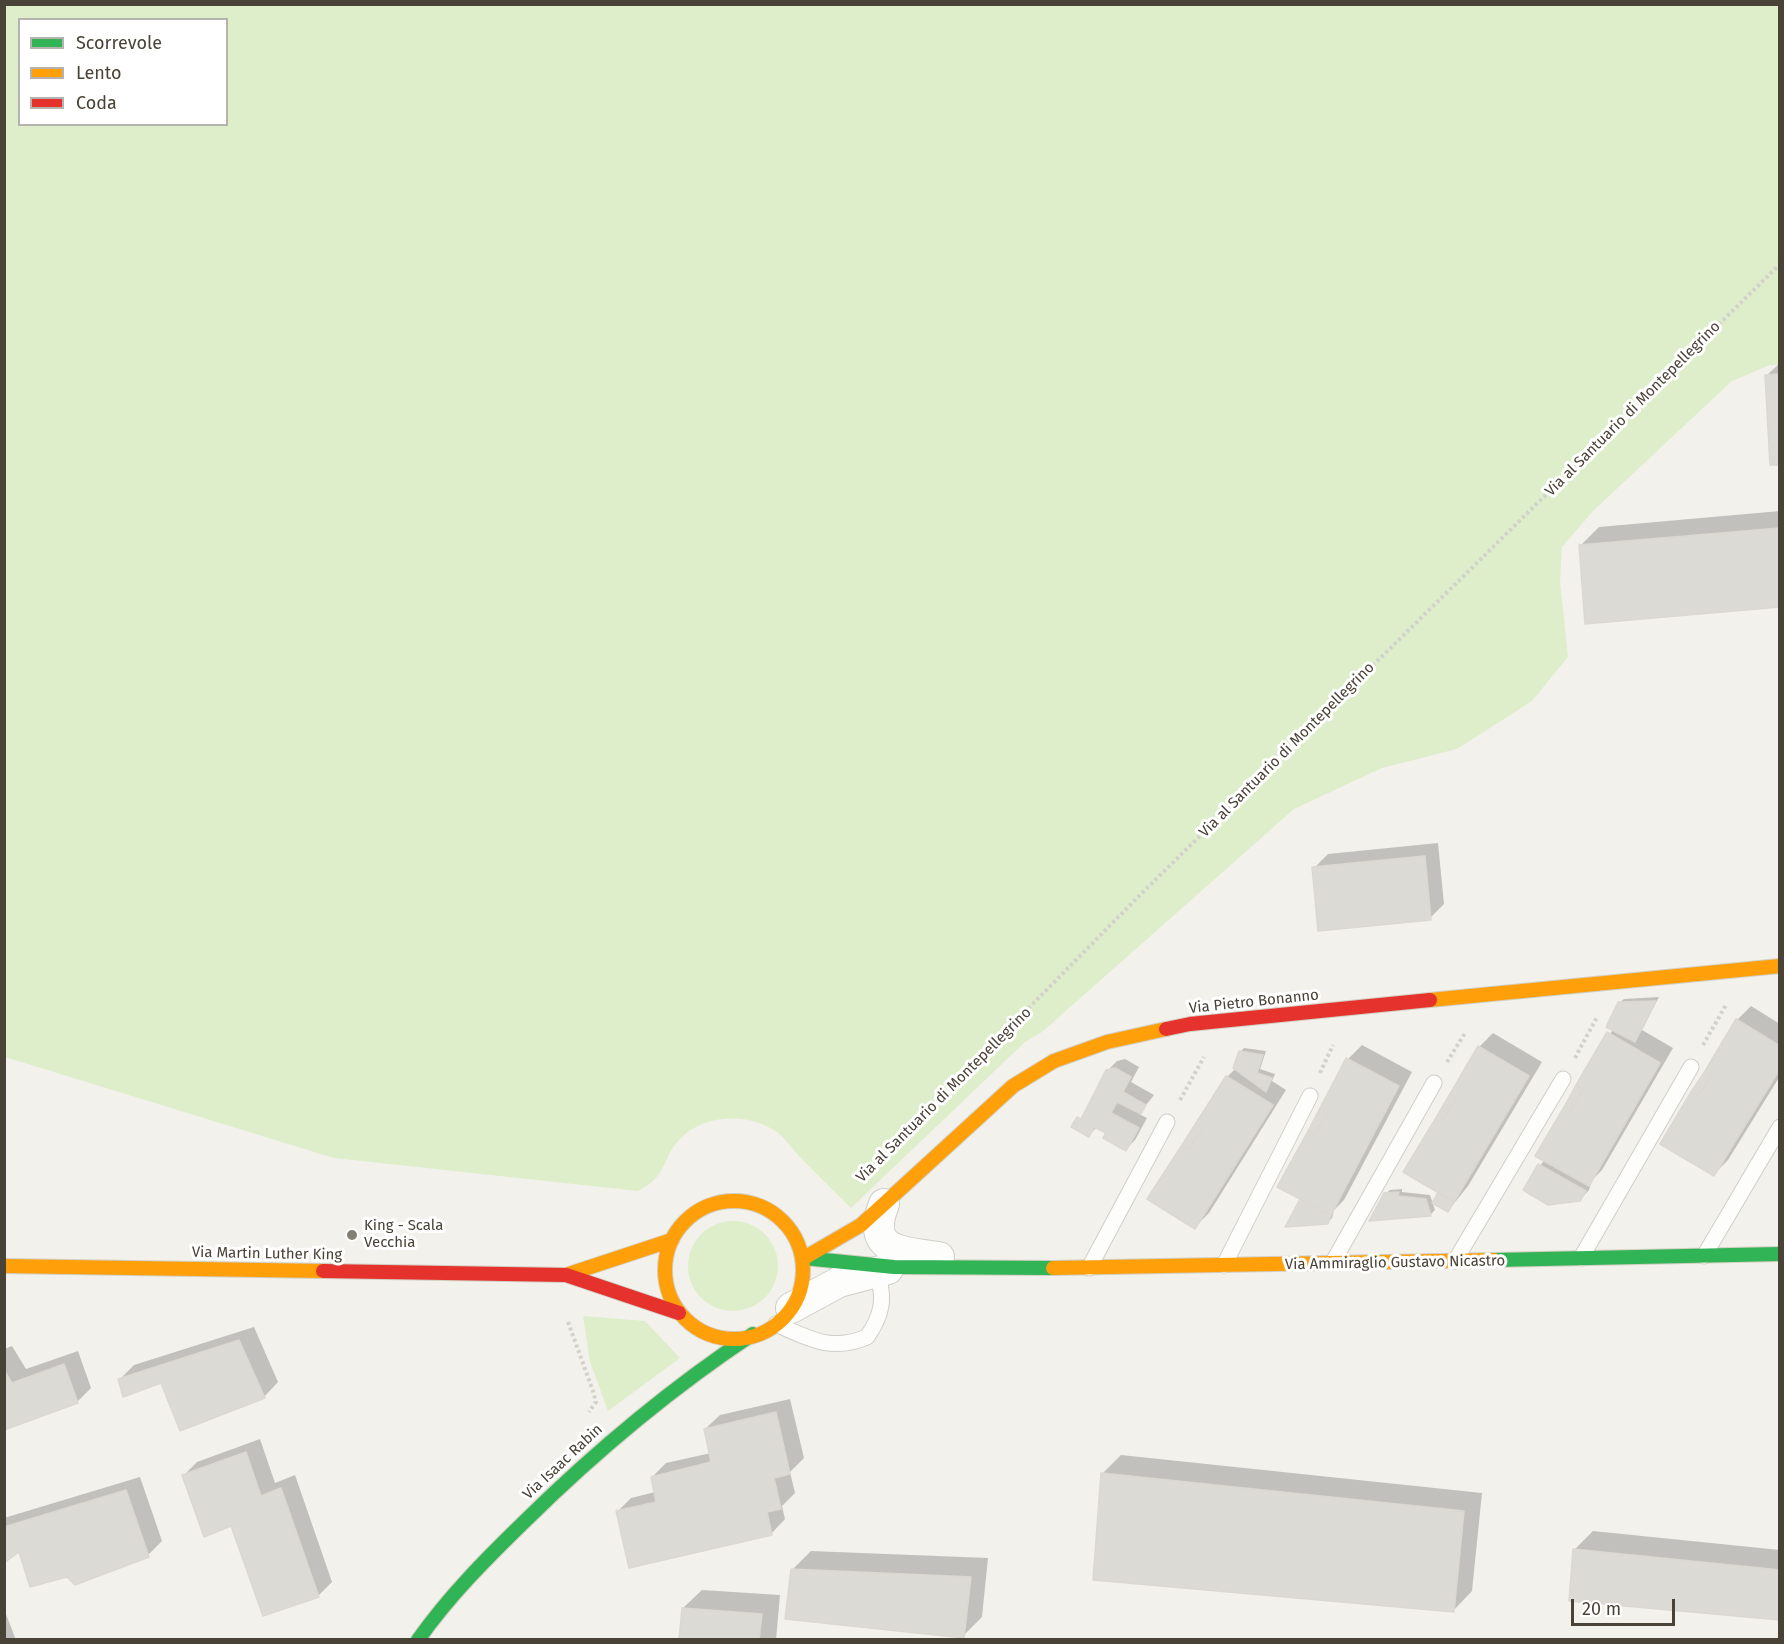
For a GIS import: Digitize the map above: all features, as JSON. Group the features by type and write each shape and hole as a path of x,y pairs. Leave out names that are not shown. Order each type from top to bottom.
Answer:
{"street":[{"name":"Via Pietro Bonanno","path":"804,1258 861,1225 1013,1086 1054,1061 1107,1042 1190,1024 1779,966"},
{"path":"721,1203 742,1203 767,1210 787,1224 799,1242 804,1258 803,1289 784,1316 753,1334 723,1336 694,1326 679,1313 668,1293 664,1275 666,1255 672,1240 686,1221 702,1210 721,1203"},
{"name":"Via Ammiraglio Gustavo Nicastro","path":"884,1204 878,1221 880,1235 886,1245 905,1252 1010,1267"},
{"name":"Via Martin Luther King","path":"566,1275 672,1240"},
{"name":"Via Ammiraglio Gustavo Nicastro","path":"804,1258 885,1269 1223,1268 1779,1254"},
{"name":"Via Martin Luther King","path":"4,1266 566,1275 679,1313"},
{"name":"Via Ammiraglio Gustavo Nicastro","path":"784,1316 839,1282 885,1269"},
{"name":"Via Isaac Rabin","path":"418,1640 465,1580 612,1438 697,1370 753,1334"}],"lane":[{"path":"1581,1258 1691,1067"},
{"path":"1455,1261 1563,1079"},
{"path":"1332,1265 1434,1083"},
{"path":"1223,1268 1310,1096"},
{"path":"1089,1268 1167,1122"},
{"path":"1704,1256 1779,1127"},
{"path":"784,1316 826,1344 847,1346 867,1337 881,1309 885,1269"}],"path":[{"name":"Via al Santuario di Montepellegrino","path":"890,1149 1146,889 1779,264"},
{"path":"1691,1067 1746,969"},
{"path":"1563,1079 1617,982"},
{"path":"1434,1083 1487,996"},
{"path":"1310,1096 1349,1009"},
{"path":"1167,1122 1223,1021"},
{"path":"568,1322 596,1402 583,1418"}],"green space":[{"path":"4,5 1779,5 1779,365 1770,365 1732,381 1593,511 1562,547 1560,581 1568,657 1532,701 1457,749 1382,768 1294,809 1042,1032 1025,1042 851,1208 805,1163 780,1134 753,1121 740,1119 713,1121 690,1131 674,1147 655,1179 638,1191 334,1158 5,1057"},
{"path":"733,1221 750,1225 765,1234 774,1249 778,1266 774,1283 765,1298 750,1307 733,1311 716,1307 701,1298 692,1283 688,1266 692,1249 701,1234 716,1225"},
{"path":"583,1316 645,1321 680,1358 608,1411 590,1362"}],"building":[{"path":"1780,374 1780,465 1770,465 1765,375"},
{"path":"1780,528 1780,607 1585,624 1579,545"},
{"path":"1425,856 1431,920 1318,931 1312,867"},
{"path":"1656,1001 1635,1042 1606,1027 1618,1002"},
{"path":"1736,1019 1780,1046 1780,1069 1714,1176 1660,1144 1691,1092 1698,1096 1711,1075 1705,1071"},
{"path":"1607,1032 1660,1063 1589,1186 1535,1156 1564,1107 1570,1111 1583,1089 1576,1085"},
{"path":"1478,1046 1529,1076 1454,1202 1403,1172 1437,1116 1443,1120 1457,1098 1450,1094"},
{"path":"1239,1051 1263,1055 1257,1073 1272,1078 1266,1092 1233,1068"},
{"path":"1346,1058 1399,1086 1331,1215 1277,1187 1308,1131 1315,1134 1327,1113 1320,1108"},
{"path":"1115,1068 1131,1077 1123,1092 1146,1105 1141,1114 1117,1102 1111,1113 1139,1128 1126,1151 1103,1138 1106,1133 1094,1127 1089,1137 1071,1127 1077,1117 1081,1119 1106,1070"},
{"path":"1705,1071 1711,1075 1698,1096 1691,1092"},
{"path":"1226,1076 1273,1105 1195,1229 1147,1199 1182,1145 1189,1149 1203,1128 1196,1123"},
{"path":"1576,1085 1583,1089 1570,1111 1564,1107"},
{"path":"1450,1094 1457,1098 1443,1120 1437,1116"},
{"path":"1320,1108 1327,1113 1315,1134 1308,1131"},
{"path":"1196,1123 1203,1128 1189,1149 1182,1145"},
{"path":"1538,1164 1586,1191 1580,1201 1548,1205 1523,1190"},
{"path":"1399,1192 1398,1196 1426,1199 1431,1216 1369,1221 1384,1193"},
{"path":"1438,1192 1454,1202 1448,1212 1432,1203"},
{"path":"1300,1199 1331,1215 1328,1224 1285,1227"},
{"path":"239,1340 265,1398 180,1431 161,1383 123,1397 118,1379"},
{"path":"64,1364 78,1403 4,1430 4,1370 12,1383"},
{"path":"776,1412 790,1474 774,1478 781,1509 767,1512 772,1535 629,1568 616,1511 656,1502 651,1477 711,1462 704,1429"},
{"path":"246,1452 261,1496 281,1488 319,1597 263,1616 231,1526 204,1537 182,1475"},
{"path":"1101,1473 1464,1511 1454,1612 1093,1580"},
{"path":"126,1490 149,1557 75,1585 67,1577 30,1587 19,1552 4,1563 4,1527"},
{"path":"1573,1549 1780,1570 1780,1620 1569,1601"},
{"path":"791,1569 971,1577 964,1638 785,1619"},
{"path":"682,1608 762,1614 759,1640 679,1640"}],"traffic: fast":[{"path":"1494,1260 1780,1254"},
{"path":"804,1258 894,1267 1053,1268"},
{"path":"418,1640 442,1608 482,1564 578,1471 663,1399 753,1334"}],"traffic: slow":[{"path":"1430,1000 1780,966"},
{"path":"804,1258 861,1225 1013,1086 1054,1061 1107,1042 1166,1029"},
{"path":"734,1201 760,1207 772,1213 782,1222 791,1232 797,1244 803,1270 797,1296 791,1308 782,1318 772,1327 760,1333 734,1339 708,1333 696,1327 686,1318 677,1308 671,1296 665,1270 671,1244 677,1232 686,1222 696,1213 708,1207 734,1201"},
{"path":"566,1275 672,1240"},
{"path":"1053,1268 1494,1260"},
{"path":"4,1266 323,1271"}],"traffic: jam":[{"path":"1166,1029 1190,1024 1430,1000"},
{"path":"323,1271 566,1275 679,1313"}],"place":[{"name":"King - Scala Vecchia","path":"352,1235"}]}
